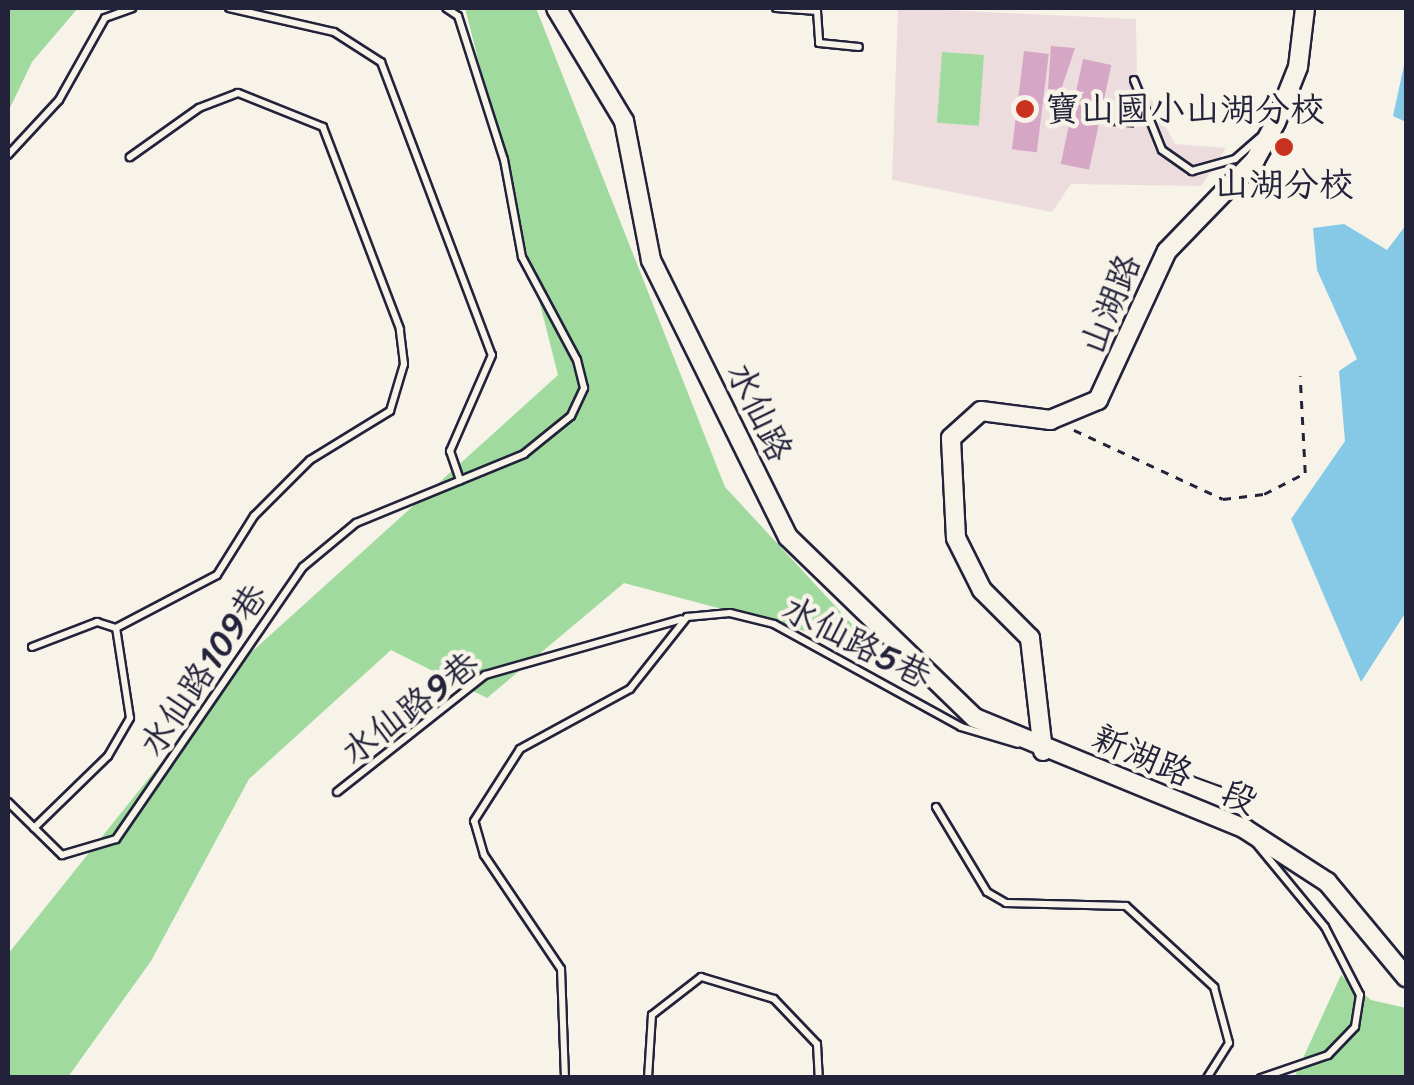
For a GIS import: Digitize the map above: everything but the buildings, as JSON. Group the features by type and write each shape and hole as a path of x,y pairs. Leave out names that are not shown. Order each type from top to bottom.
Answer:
{"street":[{"name":"水仙路","path":"556,8 624,120 650,260 788,537 975,718 1043,750"},
{"name":"山湖路","path":"1043,750 1038,662 1030,638 969,568 956,538 949,468 951,438 969,415 1050,420 1098,400 1115,378 1167,251 1255,160 1276,122 1298,67 1305,8"},
{"name":"新湖路一段","path":"1043,750 1244,830 1327,882 1406,977"}],"lane":[{"path":"8,155 59,100 105,18 132,8"},
{"path":"229,8 334,32 381,62 492,355 450,451 460,480"},
{"name":"水仙路109巷","path":"8,802 62,855 116,839 302,567 356,523 524,454 572,416 584,388 522,257 504,160 458,16 446,8"},
{"path":"776,8 818,11 819,42 859,47"},
{"path":"1134,80 1162,150 1192,171 1235,159 1276,122"},
{"path":"32,647 97,622 116,628 217,574 254,516 310,460 390,411 404,364 400,329 323,127 238,93 199,108 130,157"},
{"path":"565,1078 561,968 484,855 474,821 520,749 630,689 687,617"},
{"name":"水仙路5巷","path":"687,617 774,624 961,727 1043,750"},
{"name":"水仙路9巷","path":"337,792 485,674 687,617"},
{"path":"34,828 108,756 130,718 116,628"},
{"path":"936,807 987,892 1026,905 1126,906 1196,969 1224,1009 1229,1043 1207,1078"},
{"path":"1244,830 1325,927 1360,995 1355,1027 1328,1056 1261,1078"},
{"path":"648,1078 652,1015 701,977 774,999 817,1044 819,1078"}],"path":[{"path":"1110,124 1152,127"},
{"path":"1050,420 1222,499 1264,494 1305,473 1300,376"}],"shaded area":[{"name":"寶山國小山湖分校","path":"898,8 1136,19 1137,74 1175,144 1226,148 1201,186 1071,184 1052,212 892,180"}],"green space":[{"path":"8,8 78,8 32,62 8,112"},
{"path":"465,8 536,8 725,487 876,650 624,583 487,698 391,650 249,779 151,961 68,1077 8,1078 8,954 246,657 558,375"},
{"path":"942,52 984,55 979,126 937,123"},
{"path":"1341,975 1371,1000 1406,1008 1406,1077 1294,1078"}],"water":[{"path":"1406,56 1406,122 1393,116"},
{"path":"1344,224 1387,250 1406,225 1406,612 1361,682 1291,519 1345,441 1339,371 1357,359 1317,270 1313,228"}],"place":[{"name":"寶山國小山湖分校","path":"1025,109"},
{"name":"山湖分校","path":"1284,147"}]}
